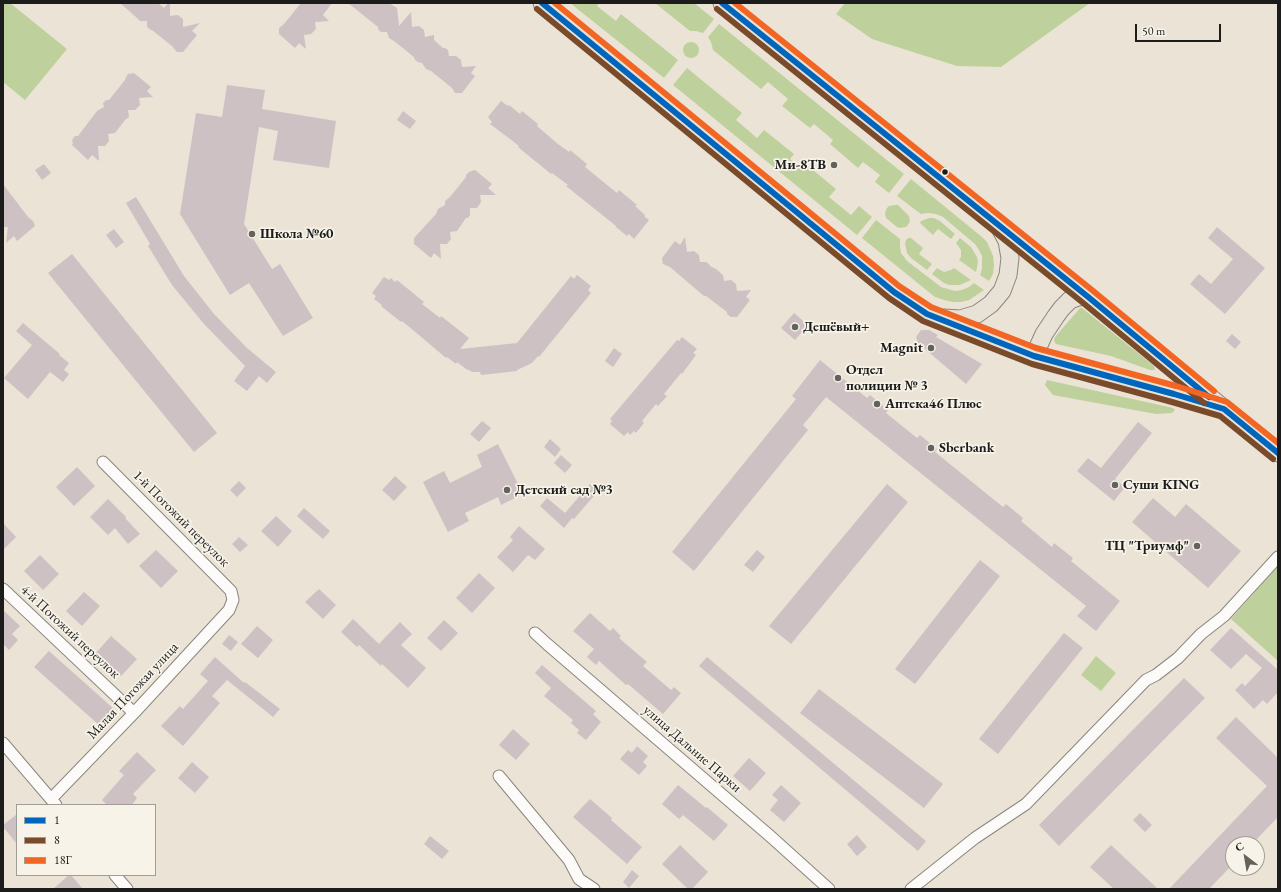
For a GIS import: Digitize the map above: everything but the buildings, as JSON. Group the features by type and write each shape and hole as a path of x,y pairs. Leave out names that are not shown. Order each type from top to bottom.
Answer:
{"main road":[{"path":"542,3 894,292 927,314 1034,356 1224,409"},
{"path":"722,3 1087,296 1278,453"},
{"path":"927,314 943,318 960,318 977,314 991,304 1002,291 1008,275 1010,258 1007,241 999,226"},
{"path":"1034,356 1044,334 1062,308 1070,300 1087,296"}],"street":[{"name":"1-й Погожий переулок","path":"103,462 231,591 233,600"},
{"path":"911,889 975,838 1026,804 1146,680 1156,675 1178,658 1201,634 1224,616 1278,557"},
{"name":"4-й Погожий переулок","path":"3,589 134,713"},
{"name":"Малая Погожая улица","path":"54,802 229,610 233,600"},
{"name":"улица Дальние Парки","path":"535,633 770,836 829,889"},
{"path":"3,743 54,802"},
{"path":"499,776 569,860 579,879 594,889"},
{"path":"116,876 127,889"}],"green space":[{"path":"3,3 10,3 67,49 25,100 3,82"},
{"path":"570,3 599,3 597,6 616,21 621,14 678,60 664,78"},
{"path":"655,3 694,3 714,19 703,33 690,31"},
{"path":"845,3 1090,3 1001,67 957,66 872,39 836,14"},
{"path":"719,24 904,174 889,193 875,182 880,175 863,162 858,168 830,144 833,140 814,124 810,128 782,106 788,99 768,82 761,89 713,50 708,37"},
{"path":"688,42 694,42 699,47 697,56 694,58 688,58 683,53 683,47"},
{"path":"687,68 742,113 736,120 757,138 764,130 794,154 790,159 804,171 808,166 836,189 829,197 851,215 859,206 872,217 857,235 673,85"},
{"path":"911,179 987,242 993,256 994,265 993,274 989,281 980,275 982,269 982,256 975,244 943,217 936,214 921,214 897,196"},
{"path":"898,205 909,216 910,222 906,227 897,227 886,218 885,213 887,208"},
{"path":"934,218 940,221 955,234 951,239 938,229 933,235 920,223 921,221"},
{"path":"876,220 900,239 901,253 907,261 941,287 955,291 962,290 974,283 984,290 969,300 961,302 953,302 935,297 862,238"},
{"path":"908,238 911,238 923,248 919,254 932,264 927,270 911,258 907,253 905,243"},
{"path":"960,238 971,247 977,257 978,262 976,272 959,260 961,257 961,250 956,243"},
{"path":"937,268 944,272 954,268 971,280 960,285 949,285 932,274"},
{"path":"1080,308 1082,308 1154,366 1155,370 1150,370 1111,356 1056,344 1054,341 1055,337"},
{"path":"1047,380 1173,408 1175,410 1172,413 1156,414 1053,395 1045,385"},
{"path":"1278,566 1278,661 1231,619"},
{"path":"1096,656 1116,673 1101,691 1081,675"}],"transit line":[{"name":"1","path":"542,3 894,292 927,314 1034,356 1224,409 1278,453"},
{"name":"18Г","path":"555,3 899,286 931,307 1036,348 1176,386 1227,402 1278,443"},
{"name":"1","path":"722,3 1087,296 1209,397"},
{"name":"18Г","path":"735,3 1092,290 1214,391"},
{"name":"8","path":"537,9 889,298 923,321 1032,364 1220,416 1273,459"},
{"name":"8","path":"717,9 1082,302 1204,403"}],"place":[{"name":"Ми-8ТВ","path":"834,165"},
{"name":"Школа №60","path":"252,234"},
{"name":"Дешёвый+","path":"795,327"},
{"name":"Magnit","path":"931,348"},
{"name":"Отдел полиции № 3","path":"838,378"},
{"name":"Аптека46 Плюс","path":"877,404"},
{"name":"Sberbank","path":"931,448"},
{"name":"Суши KING","path":"1115,485"},
{"name":"Детский сад №3","path":"507,490"},
{"name":"ТЦ \"Триумф\"","path":"1197,546"}]}
